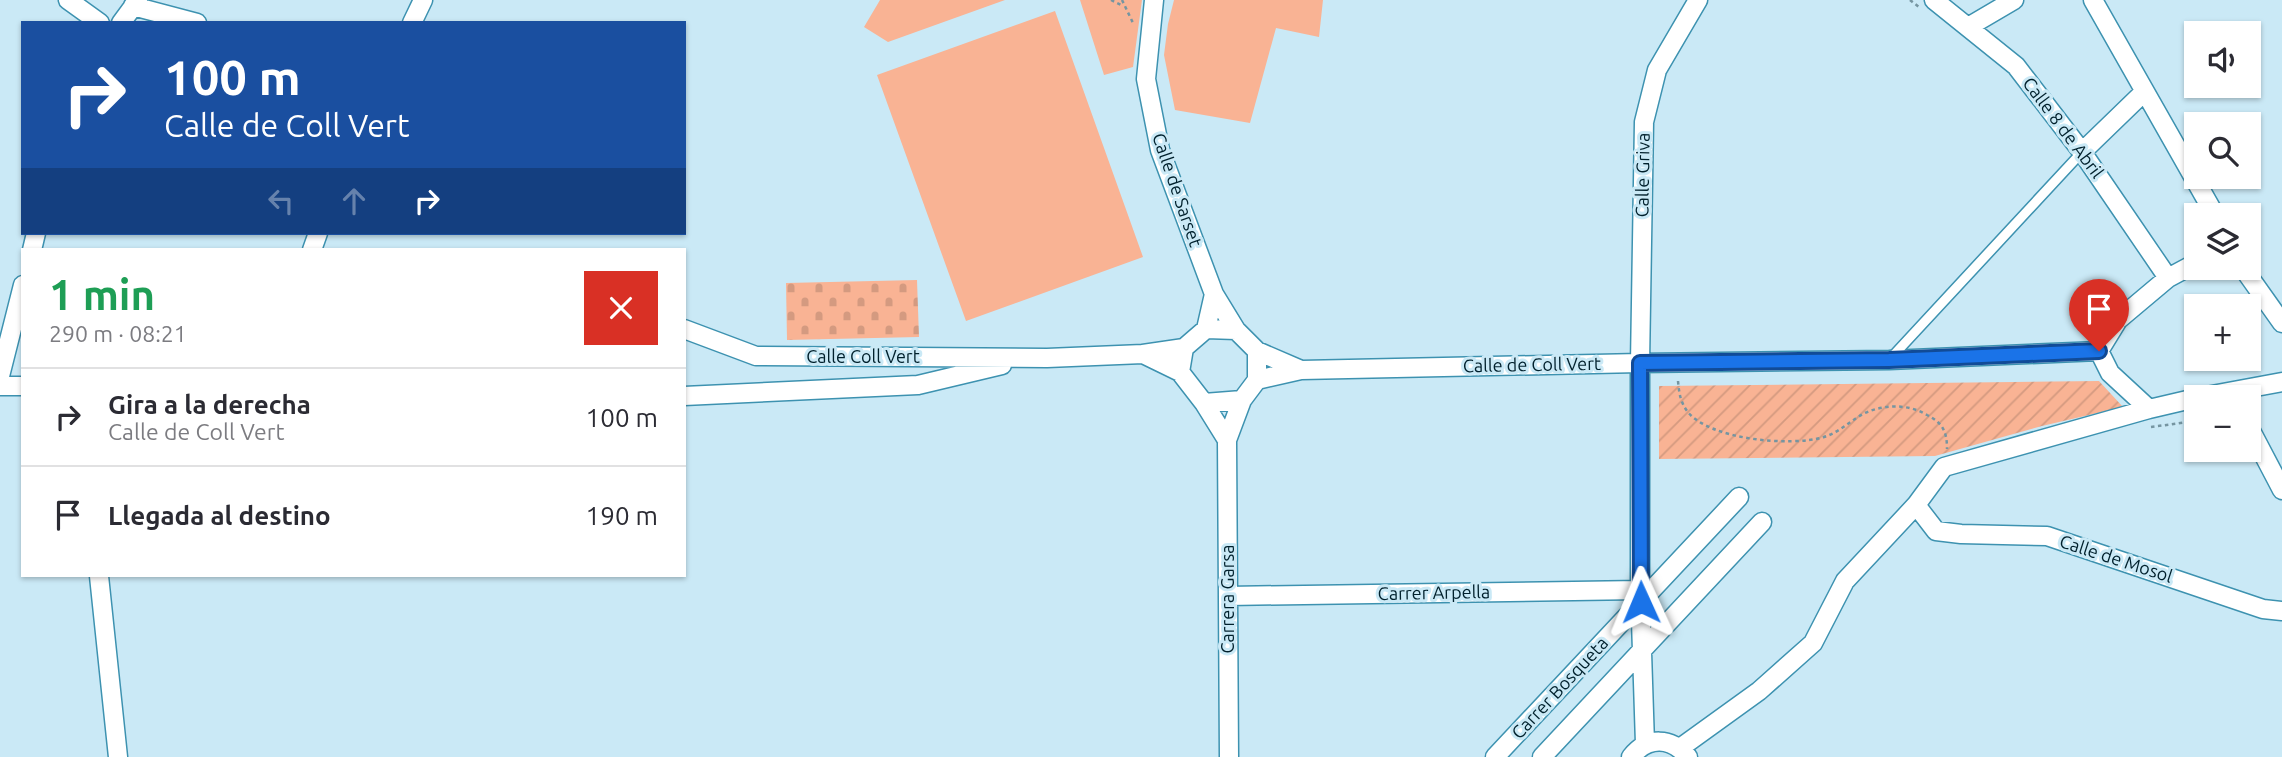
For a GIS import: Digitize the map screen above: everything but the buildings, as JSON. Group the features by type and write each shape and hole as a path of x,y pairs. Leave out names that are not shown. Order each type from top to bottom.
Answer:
{"street":[{"path":"68,0 97,21"},
{"path":"413,21 423,0"},
{"name":"Calle de Sarset","path":"1154,0 1146,79 1160,150 1214,294 1236,330"},
{"name":"Calle Griva","path":"1644,744 1640,596 1640,363 1644,122 1657,70 1698,0"},
{"path":"1968,27 2014,0"},
{"path":"2093,0 2208,203"},
{"path":"122,21 136,3 191,21"},
{"name":"Calle 8 de Abril","path":"1927,4 1968,27 2016,66 2082,152 2168,278"},
{"path":"2082,152 2144,92"},
{"path":"2143,411 2110,373 2099,351 2118,320 2168,278 2184,269"},
{"path":"2253,280 2282,323"},
{"path":"0,376 21,293"},
{"path":"1214,294 1206,329 1184,348 1180,372 1204,403 1227,440"},
{"path":"1204,403 1242,400 1257,380 1257,351 1236,330 1206,329"},
{"name":"Calle Coll Vert","path":"686,330 756,356 1047,358 1143,354 1184,348"},
{"name":"Calle de Coll Vert","path":"1257,351 1301,370"},
{"name":"Calle de Coll Vert","path":"1257,380 1301,370 1889,360 2099,351"},
{"name":"Calle Coll Vert","path":"1143,354 1180,372"},
{"name":"Calle Coll Vert","path":"686,396 918,385 990,367 1047,358"},
{"path":"2261,387 2282,383"},
{"path":"0,386 21,386"},
{"name":"Carrera Garsa","path":"1229,757 1227,440 1242,400"},
{"path":"1631,757 1644,744 1663,741 1684,752 1813,643 1845,580 1916,505 1947,466 2184,401"},
{"path":"2261,450 2282,491"},
{"name":"Carrer Bosqueta","path":"1495,757 1640,596 1740,497"},
{"name":"Calle de Mosol","path":"1916,505 1936,531 2047,536 2263,609 2282,611"},
{"name":"Carrer Bosqueta","path":"1542,757 1762,522"},
{"path":"99,577 118,757"},
{"name":"Carrer Arpella","path":"1228,596 1640,596"}],"lane":[{"path":"1889,360 2082,152"}],"path":[{"path":"1111,0 1125,7"},
{"path":"1122,0 1137,30"},
{"path":"1910,0 1927,4"},
{"path":"1677,362 1680,399 1688,413 1713,428 1748,439 1798,442 1825,437 1845,428 1864,413 1880,408 1907,407 1928,415 1943,427 1947,438 1947,466"},
{"path":"2143,411 2152,428 2184,423"}],"green space":[{"path":"880,0 1005,0 888,42 864,27"},
{"path":"1080,0 1142,0 1133,67 1104,75"},
{"path":"1174,0 1323,0 1319,37 1276,28 1250,123 1175,110 1164,55"},
{"path":"1055,11 1143,257 966,321 877,75"},
{"path":"917,280 919,337 787,340 786,283"},
{"path":"2099,381 2123,407 1935,456 1659,459 1659,386"}],"route":[{"path":"1641,602 1640,363 1889,360 2099,351"}]}
